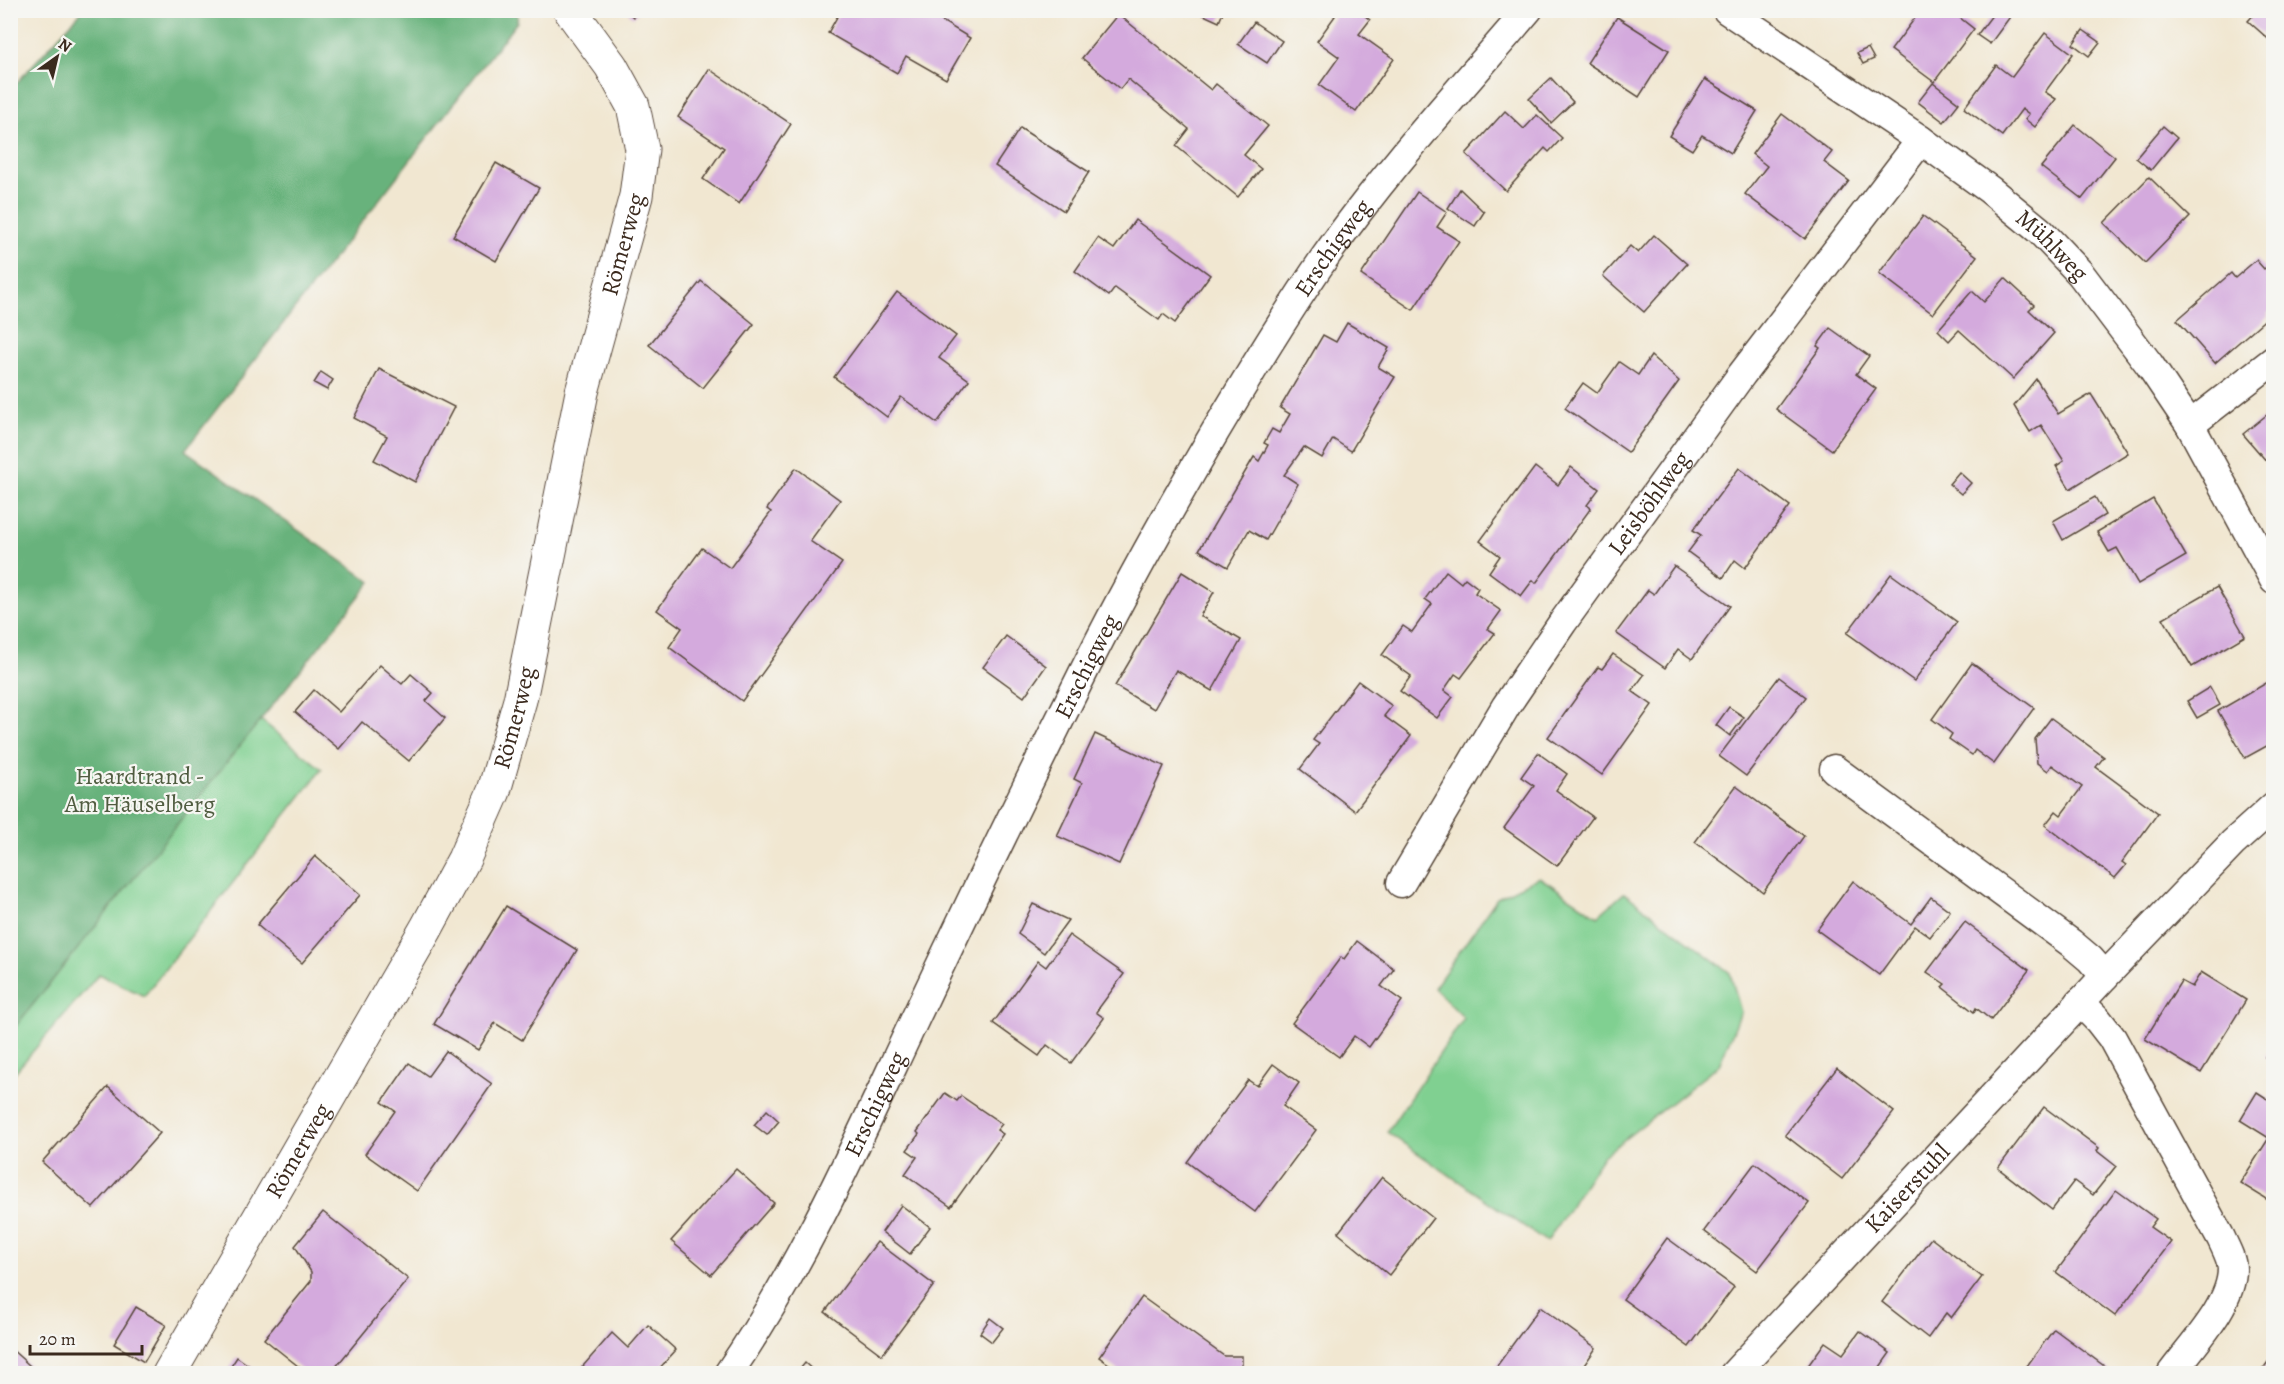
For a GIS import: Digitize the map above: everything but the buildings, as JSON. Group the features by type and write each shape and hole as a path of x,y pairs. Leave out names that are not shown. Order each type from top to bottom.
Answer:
{"street":[{"name":"Römerweg","path":"169,1374 426,929 464,859 494,791 520,700 582,392 636,196 642,149 633,106 611,66 570,10"},
{"name":"Erschigweg","path":"728,1374 787,1283 831,1200 915,1019 1081,676 1136,570 1201,456 1254,367 1326,256 1395,166 1528,10"},
{"name":"Mühlweg","path":"1727,10 1921,140 1990,190 2040,231 2080,273 2149,364 2190,426 2274,580"},
{"name":"Leisböhlweg","path":"1401,883 1506,706 1563,622 1742,374 1921,140"},
{"path":"2190,426 2274,360"},
{"path":"1834,769 2071,943 2105,976"},
{"name":"Kaiserstuhl","path":"1734,1374 2080,1002 2233,843 2274,806"},
{"path":"2080,1002 2112,1038 2221,1238 2232,1267 2230,1288 2219,1308 2171,1374"}],"green space":[{"path":"82,11 518,11 517,22 185,450 371,582 11,1032 11,89"},
{"name":"Haardtrand - Am Häuselberg","path":"11,520 322,769 144,996 99,974 11,1077"},
{"path":"1539,877 1598,916 1624,893 1730,973 1741,1012 1719,1065 1602,1157 1547,1242 1387,1132 1464,1018 1434,988 1497,898"}]}
